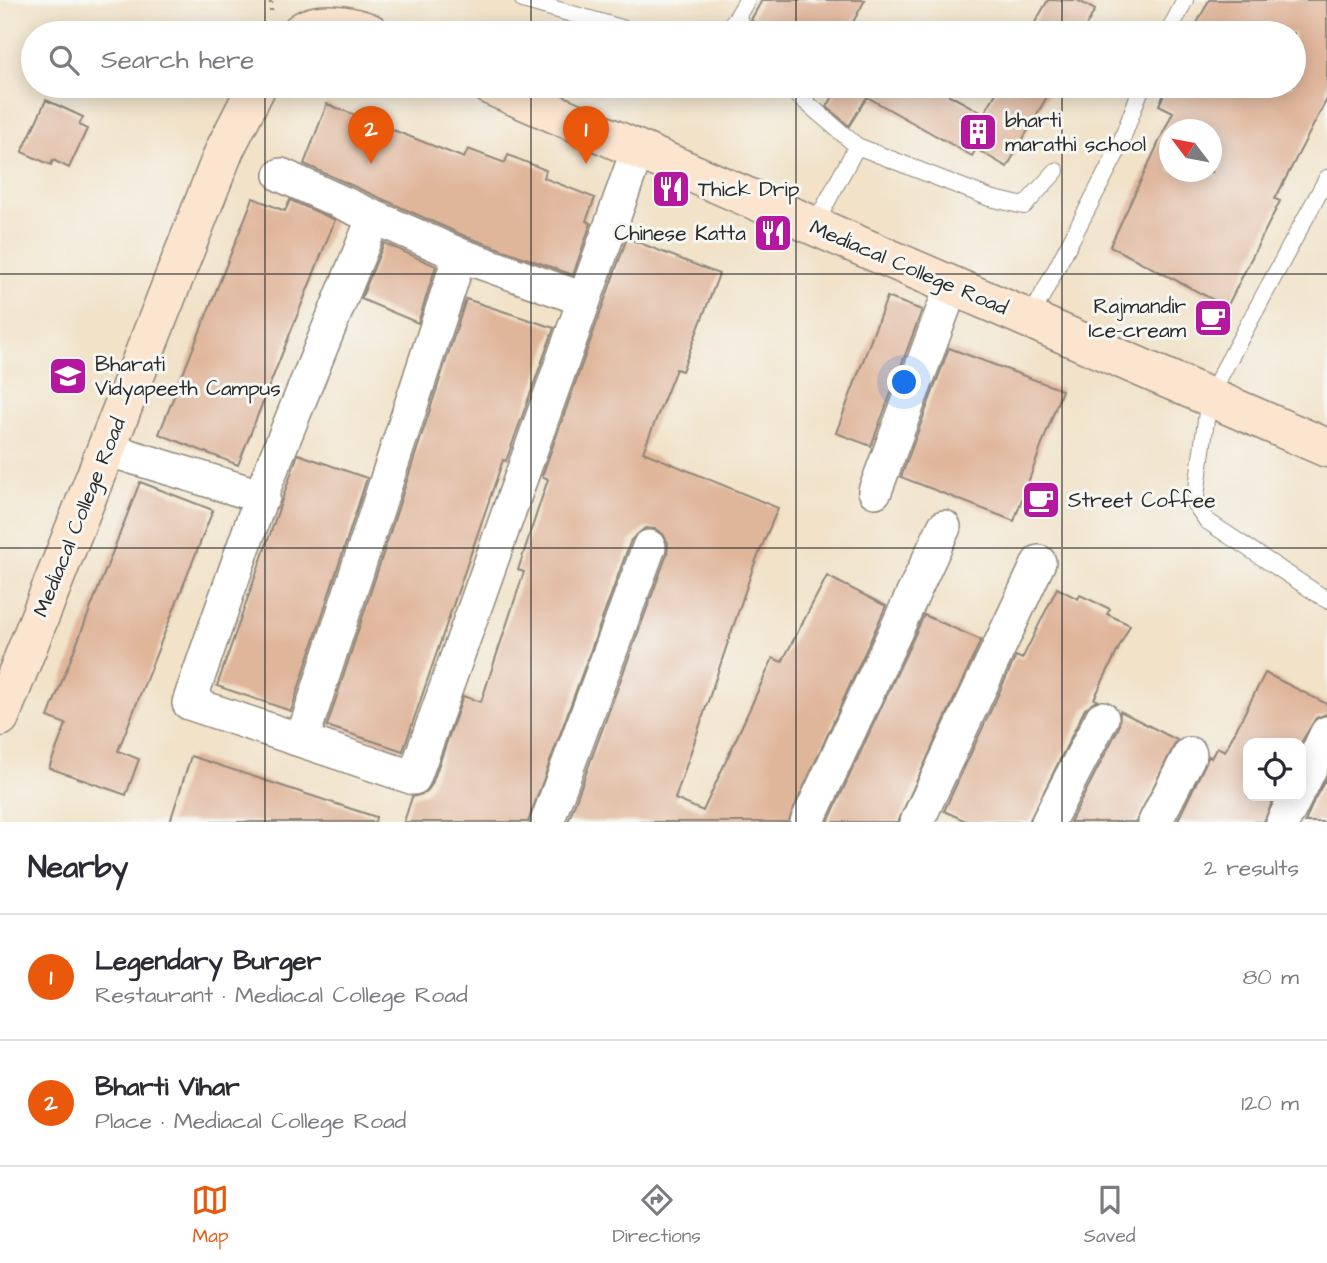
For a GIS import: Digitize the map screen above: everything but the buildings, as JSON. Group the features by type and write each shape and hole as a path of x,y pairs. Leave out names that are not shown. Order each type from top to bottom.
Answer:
{"street":[{"name":"Mediacal College Road","path":"0,717 225,149 251,98"},
{"name":"Mediacal College Road","path":"519,98 1327,448"},
{"path":"374,217 265,489 189,703 414,778 638,149"},
{"path":"281,175 460,255 583,299"},
{"path":"302,740 460,255"},
{"path":"875,491 952,286"},
{"path":"111,438 265,489"},
{"path":"807,822 944,527"},
{"path":"547,822 649,547"},
{"path":"917,822 1039,562"},
{"path":"1048,822 1101,718"},
{"path":"1306,777 1327,733"},
{"path":"1155,822 1190,754"},
{"path":"1283,822 1294,801"}],"lane":[{"path":"523,0 597,21"},
{"path":"734,21 747,0"},
{"path":"1174,21 1185,0"},
{"path":"737,17 740,21"},
{"path":"801,98 857,146 990,198 1024,206 1056,171"},
{"path":"1030,319 1118,150 1138,98"},
{"path":"814,226 857,146"},
{"path":"1327,178 1209,397 1195,504 1207,521 1327,600"}],"place":[{"name":"bharti marathi school","path":"978,132"},
{"name":"Bharti Vihar","path":"371,164"},
{"name":"Legendary Burger","path":"586,164"},
{"name":"Thick Drip","path":"671,189"},
{"name":"Chinese Katta","path":"773,233"},
{"name":"Rajmandir Ice-cream","path":"1213,318"},
{"name":"Bharati Vidyapeeth Campus","path":"68,376"},
{"name":"Street Coffee","path":"1041,500"}]}
